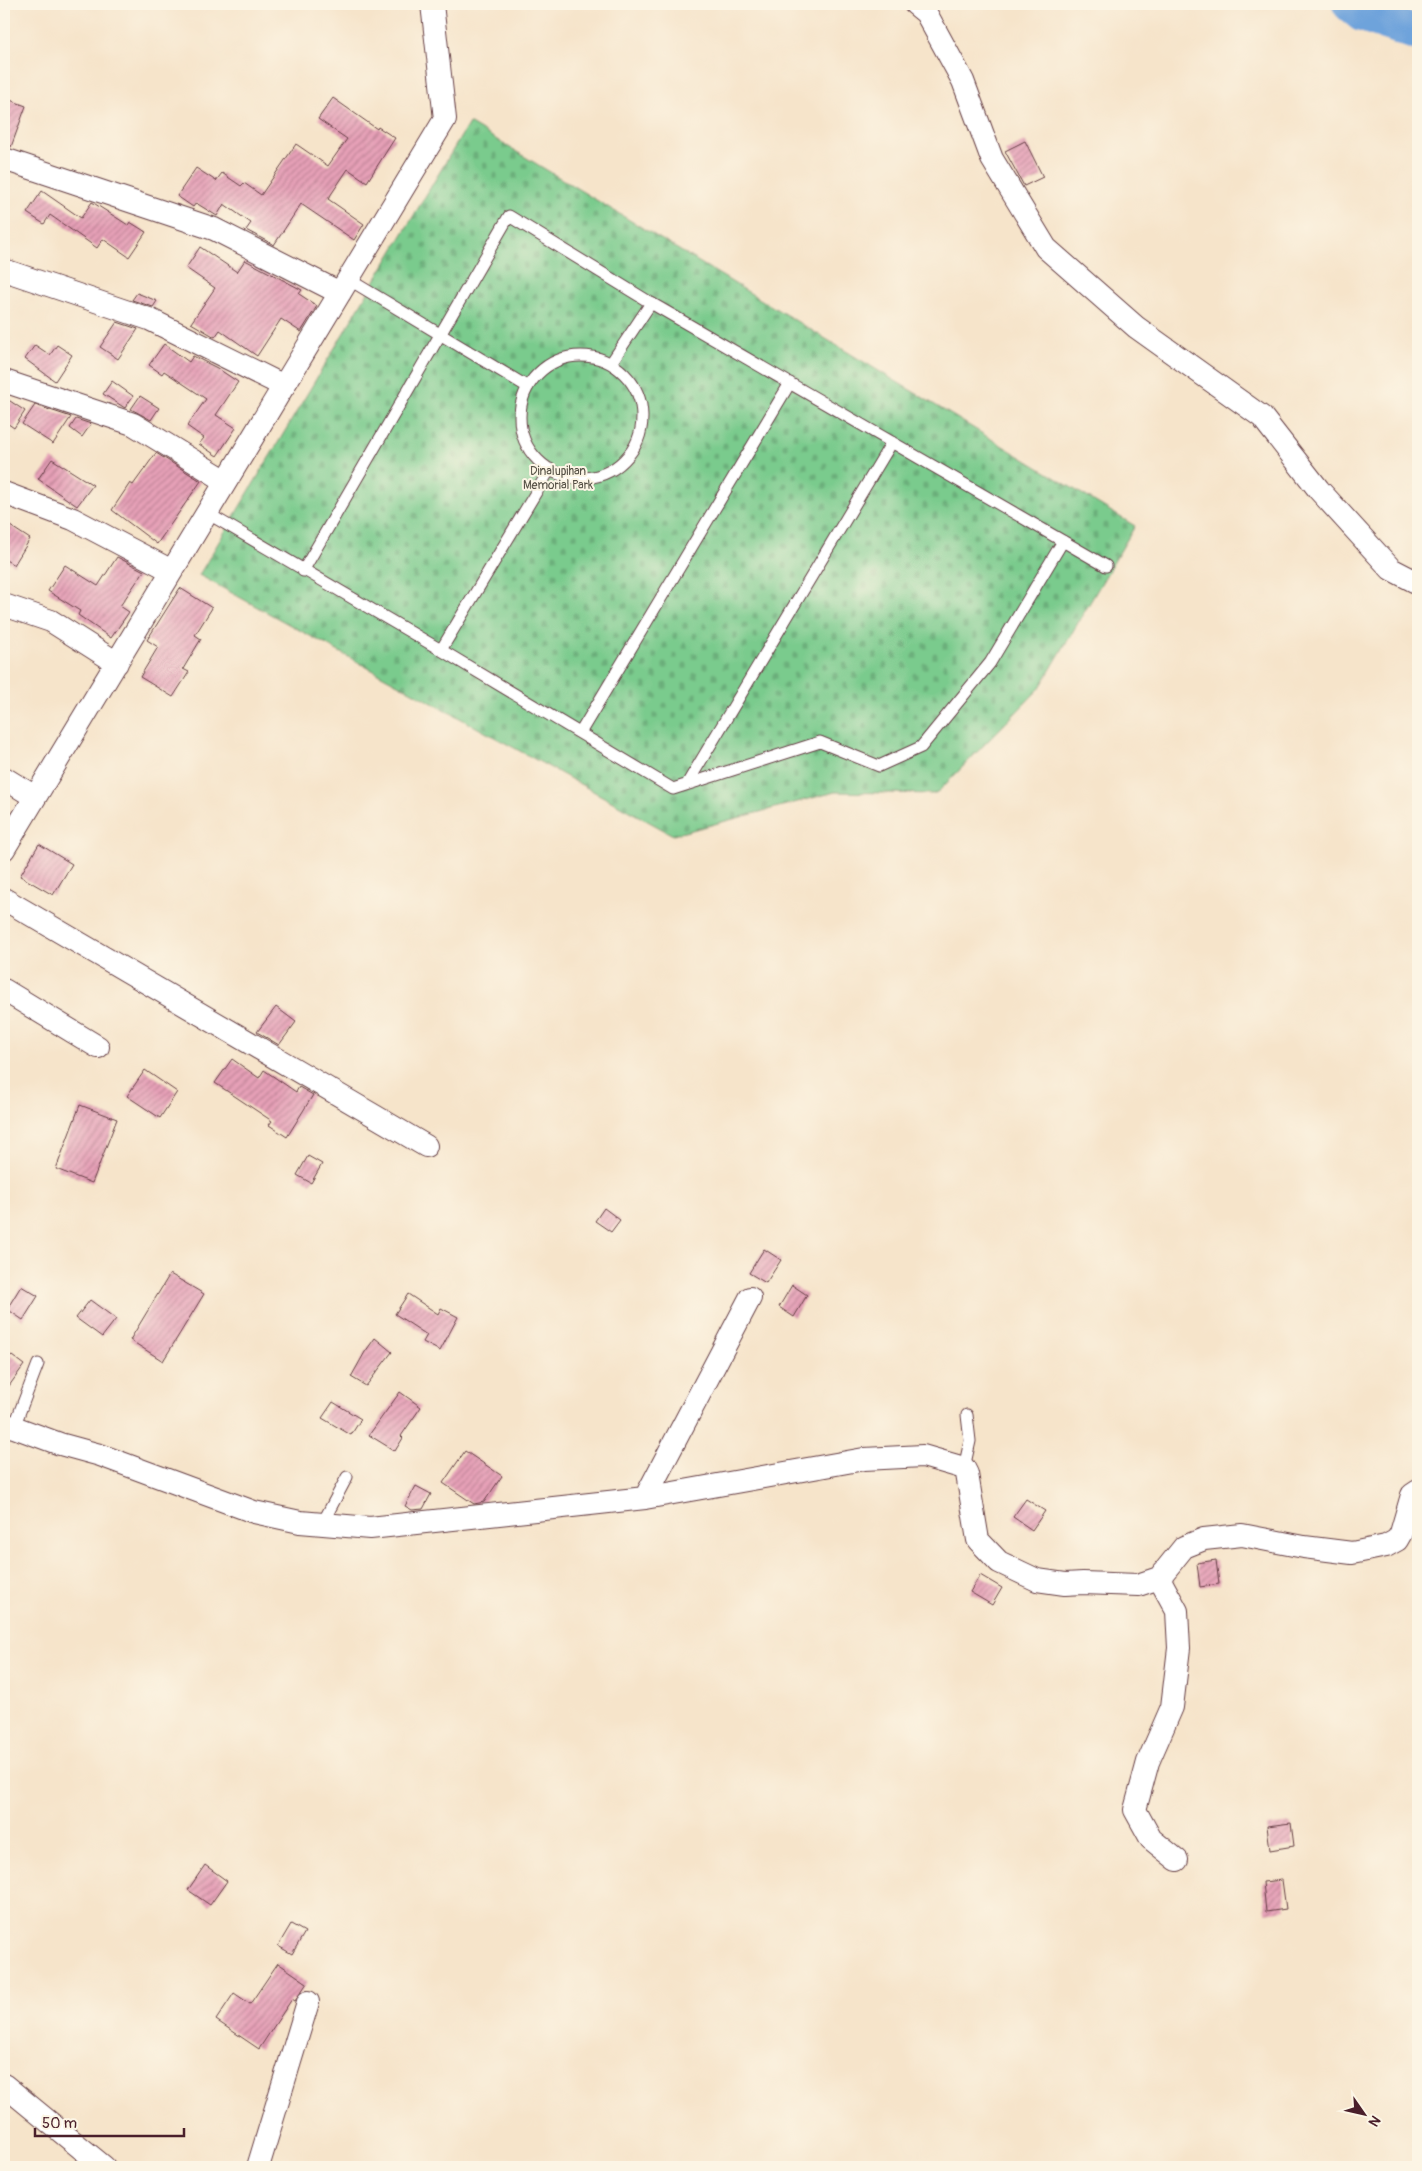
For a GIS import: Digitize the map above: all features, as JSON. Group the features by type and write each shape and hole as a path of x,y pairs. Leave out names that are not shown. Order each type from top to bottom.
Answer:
{"street":[{"path":"4,850 445,119 432,4"},
{"path":"915,4 926,13 963,81 992,159 1046,248 1136,327 1262,417 1319,490 1391,569 1418,583"},
{"path":"4,159 214,228 344,286"},
{"path":"4,270 149,319 284,386"},
{"path":"4,381 133,424 226,481"},
{"path":"4,493 74,519 172,571"},
{"path":"4,605 51,621 117,662"},
{"path":"4,778 36,797"},
{"path":"4,899 426,1146"},
{"path":"4,990 98,1047"},
{"path":"645,1498 750,1298"},
{"path":"9,1426 60,1444 100,1454 254,1512 300,1522 370,1528 645,1498 864,1459 923,1456 964,1468 967,1474 978,1540 999,1562 1038,1580 1051,1583 1138,1586 1159,1578 1184,1547 1204,1539 1242,1535 1304,1547 1352,1553 1386,1546 1397,1540 1401,1533 1412,1495 1418,1491"},
{"path":"1159,1578 1177,1610 1179,1648 1172,1707 1148,1762 1135,1810 1151,1839 1176,1860"},
{"path":"258,2167 308,2002"},
{"path":"4,2085 104,2167"}],"lane":[{"path":"303,571 509,216 651,303 1106,566"},
{"path":"344,286 440,335 528,387"},
{"path":"611,364 651,303"},
{"path":"574,355 600,357 611,364 623,370 638,391 644,417 638,442 622,463 603,475 581,479 559,475 539,463 526,445 520,422 522,398 534,378 552,362 574,355"},
{"path":"580,733 790,383"},
{"path":"687,784 892,442"},
{"path":"441,650 550,469"},
{"path":"207,513 673,789 820,742 879,766 921,747 990,663 1063,541"},
{"path":"9,1426 38,1364"},
{"path":"964,1468 970,1441 967,1415"},
{"path":"322,1524 347,1477"}],"green space":[{"name":"Dinalupihan Memorial Park","path":"469,123 1135,526 1039,689 936,794 835,792 673,835 199,575"}],"building":[{"path":"333,98 377,129 378,127 395,138 367,182 348,169 328,199 364,224 354,240 301,204 274,245 246,230 251,223 224,204 217,216 196,203 193,207 177,196 196,168 216,181 222,173 241,186 244,183 261,195 296,144 328,166 347,139 318,119"},
{"path":"10,100 26,106 11,147 4,146 4,116"},
{"path":"1025,141 1043,177 1024,186 1005,151"},
{"path":"42,191 81,218 92,202 128,225 130,222 146,232 129,257 103,239 97,248 50,215 44,224 27,213"},
{"path":"200,247 237,272 245,260 302,290 299,294 317,306 301,332 281,319 257,356 220,330 215,337 191,323 215,288 186,268"},
{"path":"137,293 157,301 153,307 132,300"},
{"path":"117,322 138,329 118,359 100,347"},
{"path":"164,344 189,362 193,356 217,368 238,382 216,415 236,428 217,456 199,444 204,438 187,426 206,399 164,371 162,374 149,365"},
{"path":"35,345 50,355 57,345 72,355 55,381 25,359"},
{"path":"112,381 133,396 125,408 103,394"},
{"path":"140,396 159,408 151,420 131,409"},
{"path":"4,397 25,411 14,428 4,421"},
{"path":"35,405 71,417 53,444 22,424"},
{"path":"76,419 91,424 82,437 70,428"},
{"path":"156,453 201,481 157,544 112,510 130,483 133,485"},
{"path":"52,459 93,485 77,506 38,479"},
{"path":"4,522 30,539 14,565 4,559"},
{"path":"117,557 144,571 120,606 129,612 111,638 78,615 80,611 48,591 65,565 98,586"},
{"path":"180,588 212,608 195,635 201,639 183,669 189,672 173,697 140,677 158,647 147,640"},
{"path":"39,844 72,864 53,895 20,876"},
{"path":"276,1007 296,1022 279,1045 257,1032"},
{"path":"232,1059 259,1078 264,1070 296,1092 299,1087 313,1095 287,1137 269,1125 272,1121 215,1083"},
{"path":"145,1070 177,1092 160,1118 127,1096"},
{"path":"80,1105 117,1119 92,1183 56,1169"},
{"path":"308,1156 322,1164 311,1183 297,1175"},
{"path":"604,1208 620,1220 611,1232 595,1221"},
{"path":"764,1249 781,1260 766,1283 749,1273"},
{"path":"170,1274 204,1294 163,1361 130,1340"},
{"path":"792,1285 807,1295 794,1317 779,1307"},
{"path":"21,1286 38,1296 23,1320 7,1309"},
{"path":"408,1294 438,1314 441,1308 458,1317 440,1351 423,1342 427,1335 395,1314"},
{"path":"90,1300 116,1319 102,1337 76,1318"},
{"path":"375,1338 392,1352 366,1386 351,1377"},
{"path":"4,1350 24,1365 4,1393"},
{"path":"400,1392 421,1407 401,1436 403,1438 395,1451 369,1435"},
{"path":"333,1402 361,1419 351,1435 322,1418"},
{"path":"465,1451 502,1476 484,1502 474,1504 443,1483"},
{"path":"416,1486 431,1494 423,1509 412,1510 405,1506"},
{"path":"1026,1499 1045,1511 1032,1530 1013,1517"},
{"path":"1216,1560 1219,1584 1200,1587 1197,1563"},
{"path":"980,1575 1002,1588 992,1605 970,1592"},
{"path":"1291,1823 1294,1846 1270,1850 1267,1826"},
{"path":"205,1865 227,1881 210,1905 188,1890"},
{"path":"1282,1880 1286,1909 1266,1912 1263,1882"},
{"path":"291,1924 305,1932 292,1954 278,1946"},
{"path":"278,1963 307,1983 295,2001 292,1999 259,2049 216,2020 234,1993 250,2004"}],"waterway":[{"path":"1350,4 1362,14 1418,33"}]}
